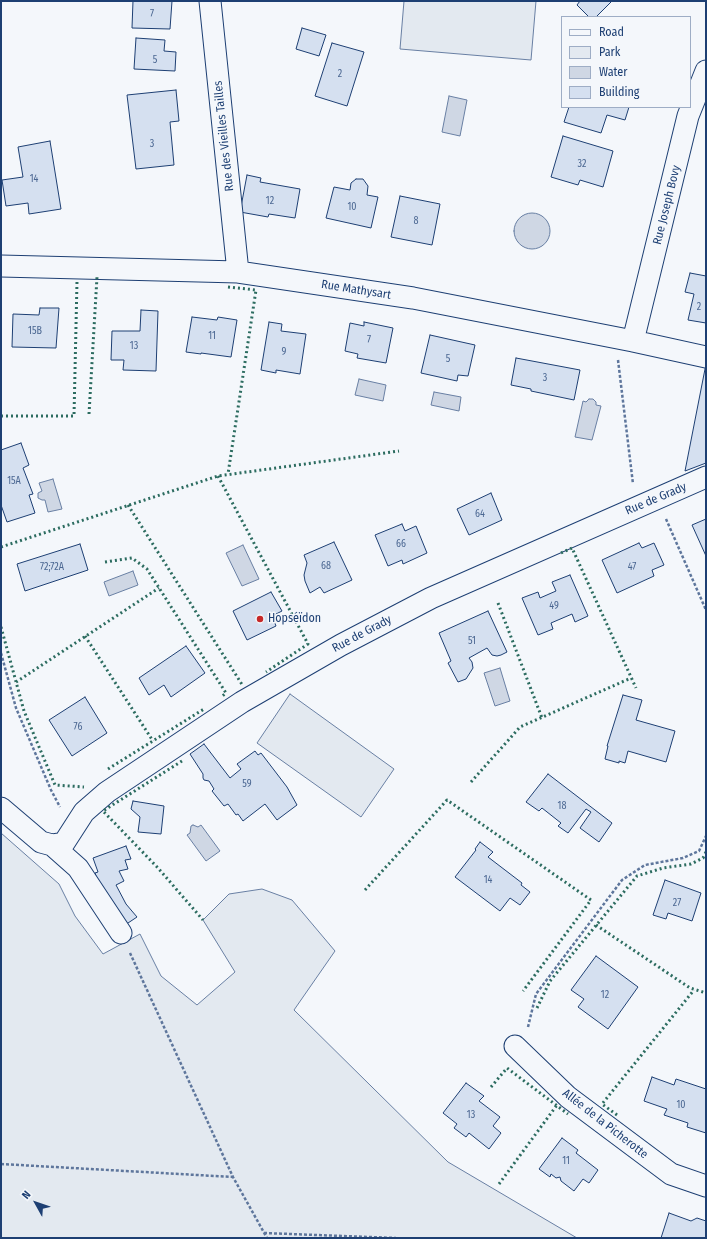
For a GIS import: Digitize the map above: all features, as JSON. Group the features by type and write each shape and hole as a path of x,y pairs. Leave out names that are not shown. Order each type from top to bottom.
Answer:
{"street":[{"name":"Rue des Vieilles Tailles","path":"210,1 238,272"},
{"name":"Rue Joseph Bovy","path":"624,340 688,116 706,71"},
{"name":"Rue Mathysart","path":"1,266 238,272 413,298 706,357"},
{"name":"Rue de Grady","path":"52,845 64,843 84,812 107,792 242,702 341,645 431,598 637,506 706,477"},
{"path":"1,808 41,842 52,845 78,868 121,933"},
{"name":"Allée de la Picherotte","path":"515,1046 568,1097 671,1174 706,1186"}],"path":[{"path":"624,340 633,489 637,506"},
{"path":"656,498 706,610"},
{"path":"1,653 16,708 51,790 72,832"},
{"path":"515,1046 530,1026 536,994 622,880 645,865 682,858 699,850 706,836"},
{"path":"121,933 233,1176 267,1238"},
{"path":"1,1164 233,1176"},
{"path":"263,1233 396,1238"}],"green space":[{"path":"404,1 536,1 531,60 400,49"},
{"path":"290,694 394,769 361,817 257,743"},
{"path":"1,833 59,884 75,916 103,954 140,934 161,976 197,1005 235,972 203,920 229,894 262,889 292,900 335,951 294,1010 448,1162 577,1238 1,1238"}],"water":[{"path":"449,96 467,100 460,136 442,132"},
{"path":"536,213 545,218 549,224 549,238 545,244 536,249 528,249 519,244 515,238 514,227 519,218 525,214"},
{"path":"359,379 386,385 383,401 355,395"},
{"path":"434,392 461,397 459,411 431,405"},
{"path":"589,399 593,399 596,402 596,405 601,406 592,440 575,437 583,401 586,402"},
{"path":"53,479 62,509 48,512 45,500 38,498 38,493 42,491 39,483"},
{"path":"243,545 259,579 242,586 226,553"},
{"path":"133,571 138,585 109,596 104,582"},
{"path":"500,668 510,701 495,706 484,673"},
{"path":"193,825 198,827 201,825 220,851 206,861 187,835 190,833 191,826"}],"building":[{"path":"133,1 172,1 170,29 132,28"},
{"path":"580,1 612,1 597,16 588,16 577,5"},
{"path":"302,28 326,35 319,56 296,49"},
{"path":"136,38 165,40 164,51 176,52 175,71 134,69"},
{"path":"332,43 364,52 347,106 315,96"},
{"path":"176,90 179,121 170,122 174,165 136,169 127,95"},
{"path":"569,108 629,108 625,120 607,115 601,133 564,122"},
{"path":"563,136 613,151 603,187 580,180 578,185 551,177"},
{"path":"50,141 61,209 29,214 28,203 6,206 2,180 23,177 18,147"},
{"path":"247,175 261,178 260,182 300,189 295,218 269,214 268,217 240,212"},
{"path":"356,179 363,179 368,186 367,195 378,197 371,228 326,218 334,187 350,190 351,183"},
{"path":"400,196 440,204 432,245 391,237"},
{"path":"690,273 706,276 706,323 688,320 694,294 685,292"},
{"path":"40,308 59,308 56,348 12,347 13,314 39,315"},
{"path":"141,310 158,311 156,371 123,370 124,360 111,360 112,331 140,331"},
{"path":"192,317 217,320 218,317 237,320 231,357 186,352"},
{"path":"269,322 282,324 281,331 306,334 300,374 276,370 276,373 261,370"},
{"path":"364,322 393,328 386,363 357,358 358,354 345,351 350,323 364,326"},
{"path":"430,335 475,345 468,376 458,375 457,381 421,373"},
{"path":"516,358 580,370 574,400 531,391 531,389 511,385"},
{"path":"706,364 706,463 685,471"},
{"path":"21,443 29,465 23,468 33,494 29,495 35,513 7,522 1,505 1,450"},
{"path":"491,493 502,520 469,535 457,509"},
{"path":"706,519 706,556 692,525"},
{"path":"402,524 405,531 416,526 427,553 403,564 402,560 388,566 375,535"},
{"path":"334,542 352,580 324,593 320,587 310,593 304,575 307,563 304,555"},
{"path":"639,543 642,548 654,543 664,565 652,570 654,576 617,593 602,560"},
{"path":"80,544 88,570 25,591 17,564"},
{"path":"570,575 588,616 575,622 572,614 551,623 553,629 538,635 522,598 538,592 540,598 556,591 552,582"},
{"path":"271,592 282,611 272,616 276,626 247,640 233,611"},
{"path":"488,611 507,652 497,656 492,655 487,648 469,658 472,662 473,668 466,679 458,682 448,663 451,661 439,633"},
{"path":"186,646 205,673 171,697 164,685 149,695 139,678"},
{"path":"623,695 642,700 636,720 675,731 666,762 628,751 625,763 605,759 607,746"},
{"path":"85,697 107,733 72,756 49,720"},
{"path":"204,744 230,778 241,769 237,764 255,751 258,755 261,753 287,787 297,805 277,820 265,804 243,821 238,814 236,815 228,804 224,806 212,791 214,789 209,781 204,780 203,774 190,754"},
{"path":"548,774 612,823 599,842 580,828 591,812 586,809 568,833 558,826 561,823 542,808 539,811 526,802"},
{"path":"133,801 164,806 161,834 138,832 140,817 131,809"},
{"path":"480,842 493,852 488,857 522,883 521,885 530,892 520,905 510,898 500,911 455,877 476,850 475,849"},
{"path":"126,846 131,859 125,860 128,869 119,871 124,881 116,885 126,904 137,917 125,925 100,889 95,873 98,872 93,858"},
{"path":"665,880 701,893 692,921 668,913 666,919 653,915"},
{"path":"596,956 638,987 608,1029 578,1007 584,999 571,990"},
{"path":"652,1077 674,1085 676,1079 706,1089 706,1133 687,1127 688,1123 664,1115 667,1109 644,1101"},
{"path":"466,1083 484,1096 479,1101 500,1117 493,1126 501,1133 489,1149 469,1133 466,1137 454,1128 457,1124 443,1113"},
{"path":"562,1138 578,1150 576,1153 598,1170 589,1183 583,1179 574,1191 561,1181 560,1177 556,1178 551,1174 550,1177 539,1169"},
{"path":"669,1213 691,1221 697,1218 706,1221 706,1238 661,1238"}],"hedge":[{"path":"89,414 97,277"},
{"path":"1,416 74,416 77,281"},
{"path":"228,287 256,290 228,474"},
{"path":"1,547 218,476 399,451"},
{"path":"218,476 308,644 266,672"},
{"path":"128,505 243,686"},
{"path":"561,553 572,548 636,688"},
{"path":"105,562 132,558 147,569 226,693 221,697"},
{"path":"16,682 159,588"},
{"path":"498,603 542,718"},
{"path":"1,627 24,711 55,785 84,787"},
{"path":"85,636 153,741"},
{"path":"471,782 520,727 631,678"},
{"path":"108,769 204,709"},
{"path":"182,761 103,811 158,868 203,920"},
{"path":"365,890 447,800 591,900 523,991"},
{"path":"537,1008 550,981 637,876 663,868 691,864 703,858 706,852"},
{"path":"596,925 690,988 706,993"},
{"path":"617,1115 602,1104 694,990"},
{"path":"491,1087 507,1068 568,1114"},
{"path":"499,1184 557,1105"}],"place":[{"name":"Hopséïdon","path":"260,619"}]}
